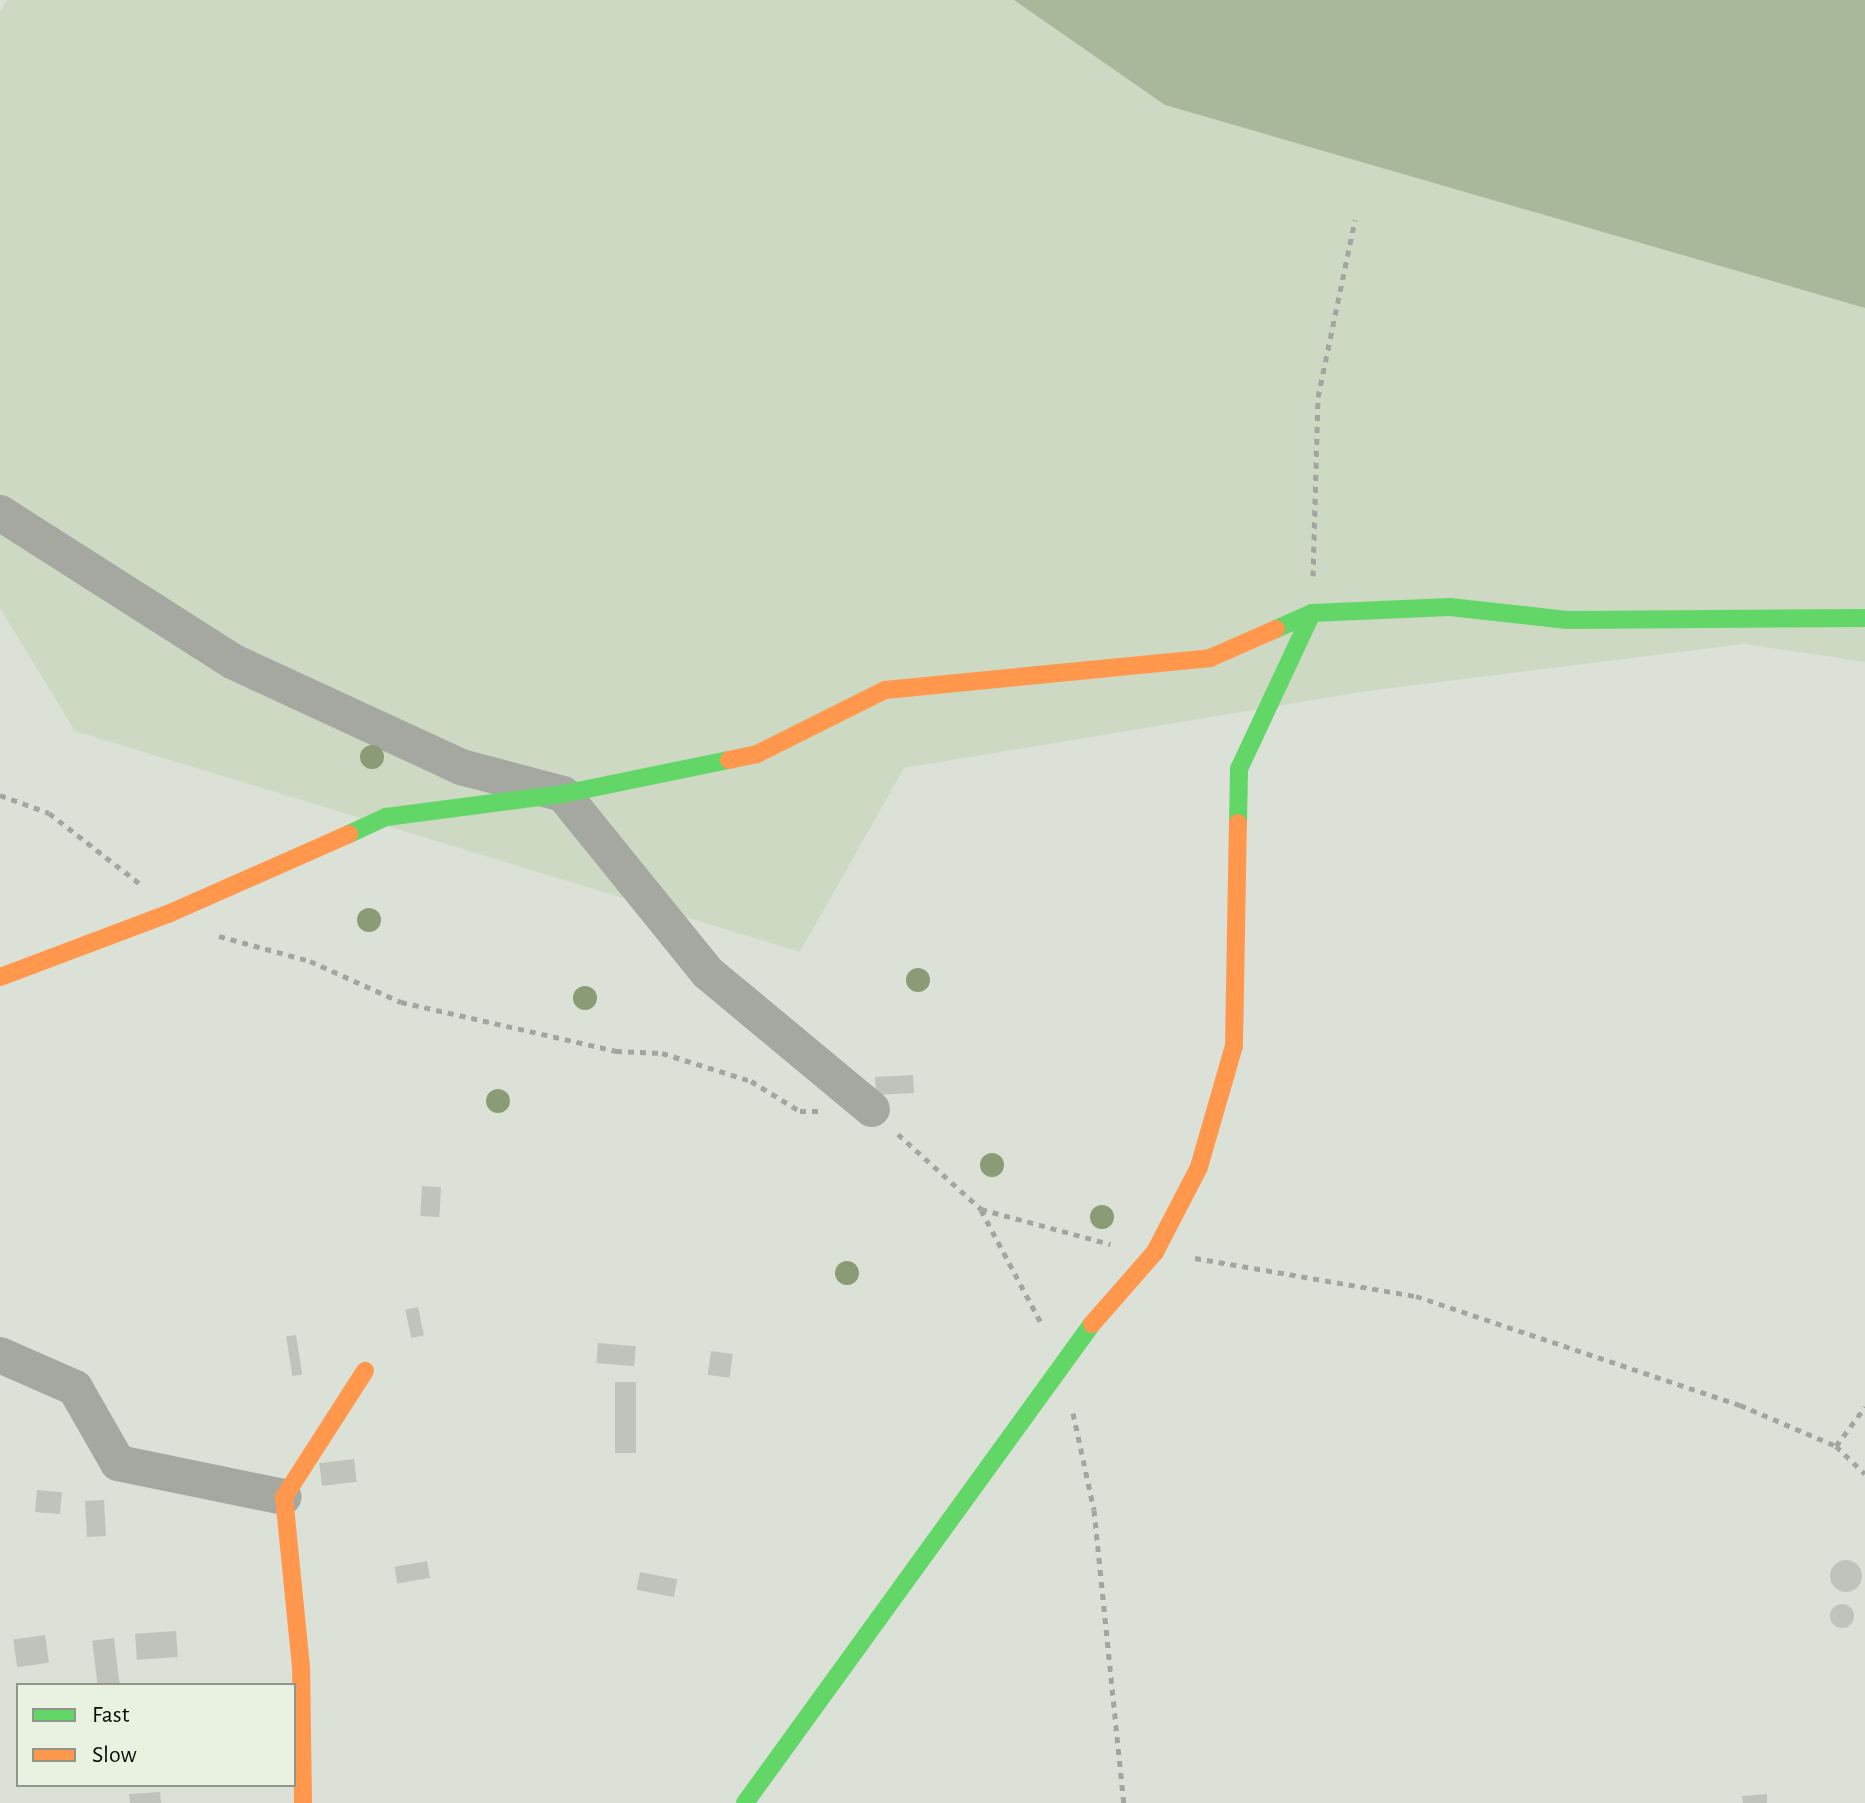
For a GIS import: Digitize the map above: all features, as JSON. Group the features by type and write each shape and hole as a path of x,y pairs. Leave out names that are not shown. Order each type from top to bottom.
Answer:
{"street":[{"path":"0,513 234,662 461,767 563,794 708,973 872,1109"},
{"path":"0,977 168,914 386,817 563,794 757,754 885,690 1210,658 1312,613 1450,607 1567,620 1865,618"},
{"path":"745,1803 1061,1359 1155,1252 1199,1167 1234,1046 1239,769 1312,613"},
{"path":"0,1355 75,1388 118,1463 284,1497"},
{"path":"303,1803 301,1667 284,1497 365,1371"}],"path":[{"path":"1312,613 1318,397 1355,220"},
{"path":"0,795 49,813 168,914 254,951 310,961 401,1002 616,1051 662,1053 751,1081 800,1111 872,1109 981,1209 1061,1359 1094,1510 1124,1803"},
{"path":"981,1209 1061,1235 1416,1296 1740,1405 1836,1446 1865,1474"},
{"path":"1836,1446 1865,1407"}],"shaded area":[{"path":"7,0 1014,0 1165,105 1865,308 1865,662 1744,644 1368,691 904,768 800,952 75,731 0,608 0,12"},
{"path":"1014,0 1865,0 1865,308 1165,105"}],"building":[{"path":"913,1075 914,1093 876,1095 875,1077"},
{"path":"422,1186 441,1187 439,1217 420,1216"},
{"path":"418,1307 424,1335 411,1338 405,1310"},
{"path":"296,1335 302,1375 292,1376 286,1337"},
{"path":"598,1343 636,1346 634,1366 596,1363"},
{"path":"711,1351 733,1354 729,1378 708,1375"},
{"path":"615,1382 636,1382 636,1453 615,1453"},
{"path":"354,1459 357,1482 322,1486 319,1463"},
{"path":"37,1490 62,1492 60,1514 35,1512"},
{"path":"104,1500 106,1536 87,1537 85,1501"},
{"path":"1846,1560 1857,1565 1862,1576 1857,1587 1846,1592 1835,1587 1830,1576 1835,1565"},
{"path":"427,1561 430,1578 397,1583 395,1567"},
{"path":"640,1572 677,1579 674,1597 637,1590"},
{"path":"1842,1604 1850,1608 1854,1616 1850,1624 1842,1628 1834,1624 1830,1616 1834,1608"},
{"path":"176,1631 178,1657 137,1660 135,1634"},
{"path":"45,1635 49,1663 17,1667 13,1639"},
{"path":"114,1638 120,1683 97,1683 92,1641"},
{"path":"160,1792 161,1803 130,1803 129,1794"},
{"path":"1767,1794 1767,1803 1743,1803 1742,1796"}],"traffic: fast":[{"path":"1276,629 1312,613 1450,607 1567,620 1865,618"},
{"path":"1238,823 1239,769 1312,613"},
{"path":"349,834 386,817 563,794 729,760"},
{"path":"745,1803 1092,1324"}],"traffic: slow":[{"path":"729,760 757,754 885,690 1210,658 1276,629"},
{"path":"1092,1324 1155,1252 1199,1167 1234,1046 1238,823"},
{"path":"0,977 168,914 349,834"},
{"path":"303,1803 301,1667 284,1497 365,1371"}]}
